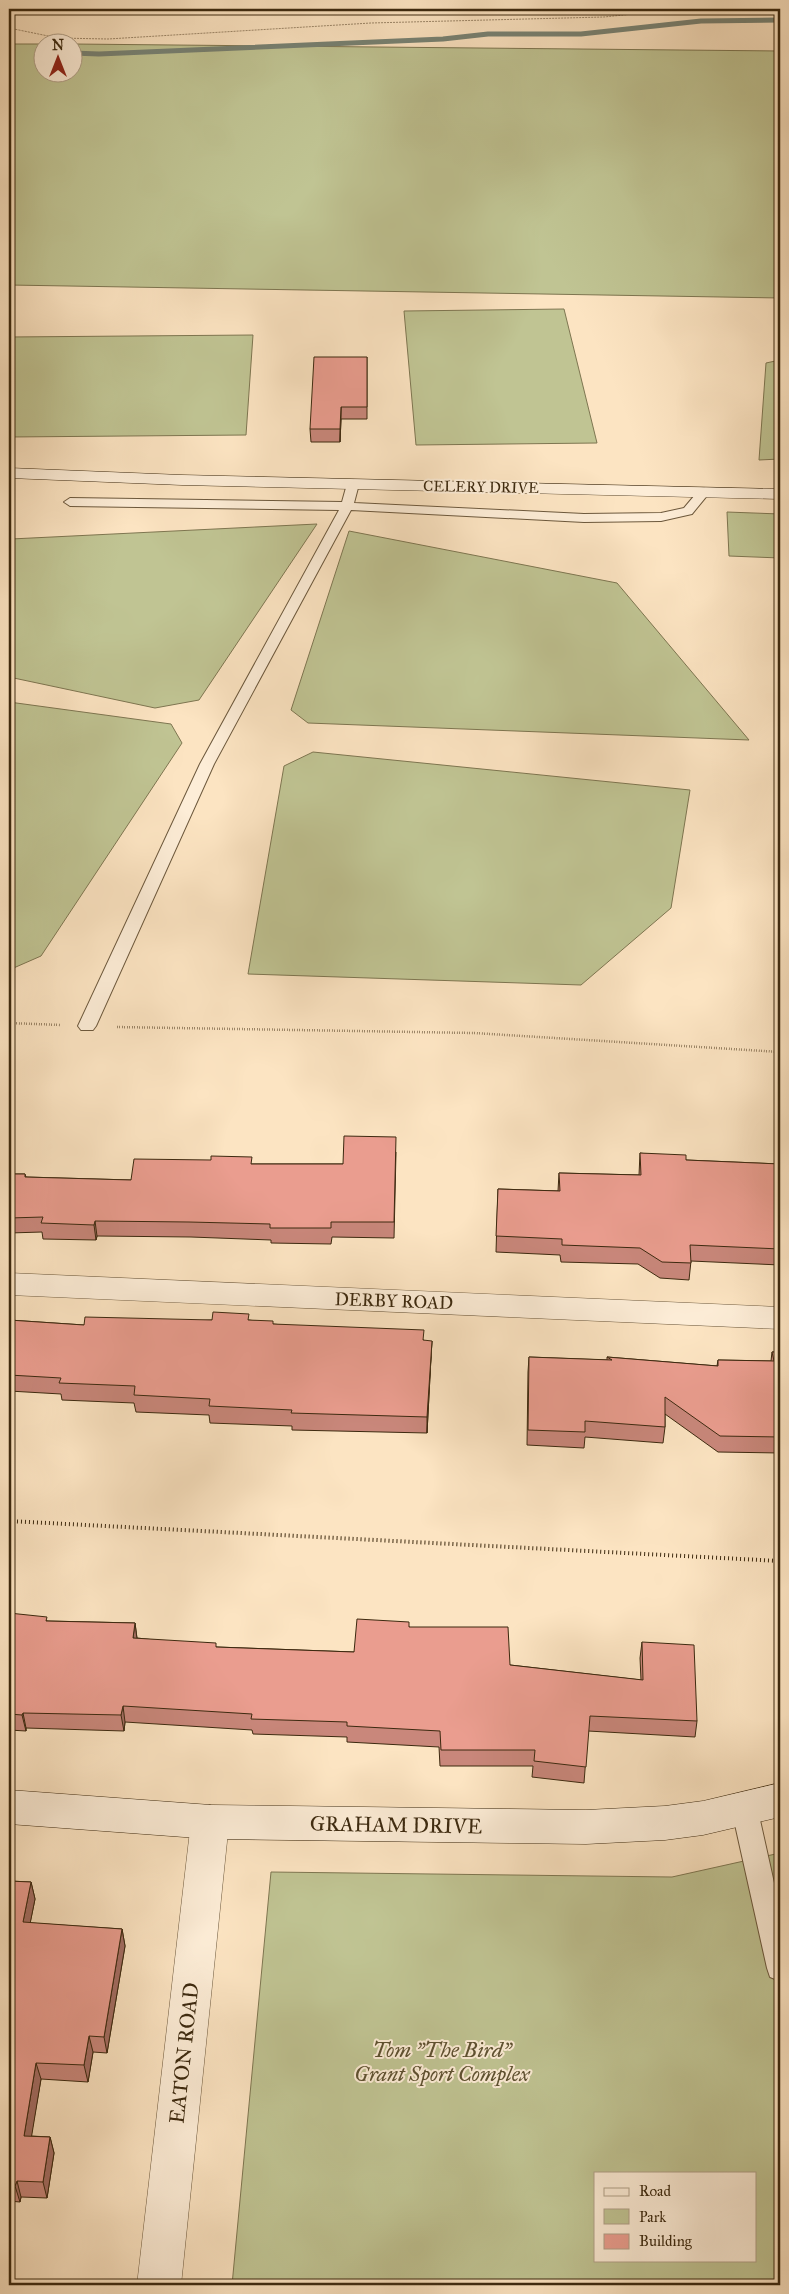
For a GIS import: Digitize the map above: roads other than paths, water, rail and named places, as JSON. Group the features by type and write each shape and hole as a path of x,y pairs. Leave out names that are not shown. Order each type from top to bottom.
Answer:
{"street":[{"name":"CELERY DRIVE","path":"9,473 182,480 780,494"},
{"name":"CELERY DRIVE","path":"9,482 182,480"},
{"name":"DERBY ROAD","path":"9,1284 780,1318"},
{"name":"GRAHAM DRIVE","path":"9,1807 56,1808 210,1822 579,1828 666,1824 745,1811 780,1800"},
{"name":"EATON ROAD","path":"159,2285 210,1822"}],"lane":[{"path":"87,1026 207,764 347,506 353,484"},
{"path":"70,502 347,506 584,518 627,518 661,516 688,511 704,492"},
{"path":"745,1811 780,1968"}],"waterway":[{"path":"82,53 443,39 488,34 581,34 701,21 780,20"}],"park label":[{"name":"Tom \"The Bird\" Grant Sport Complex","path":"442,2062"}]}
